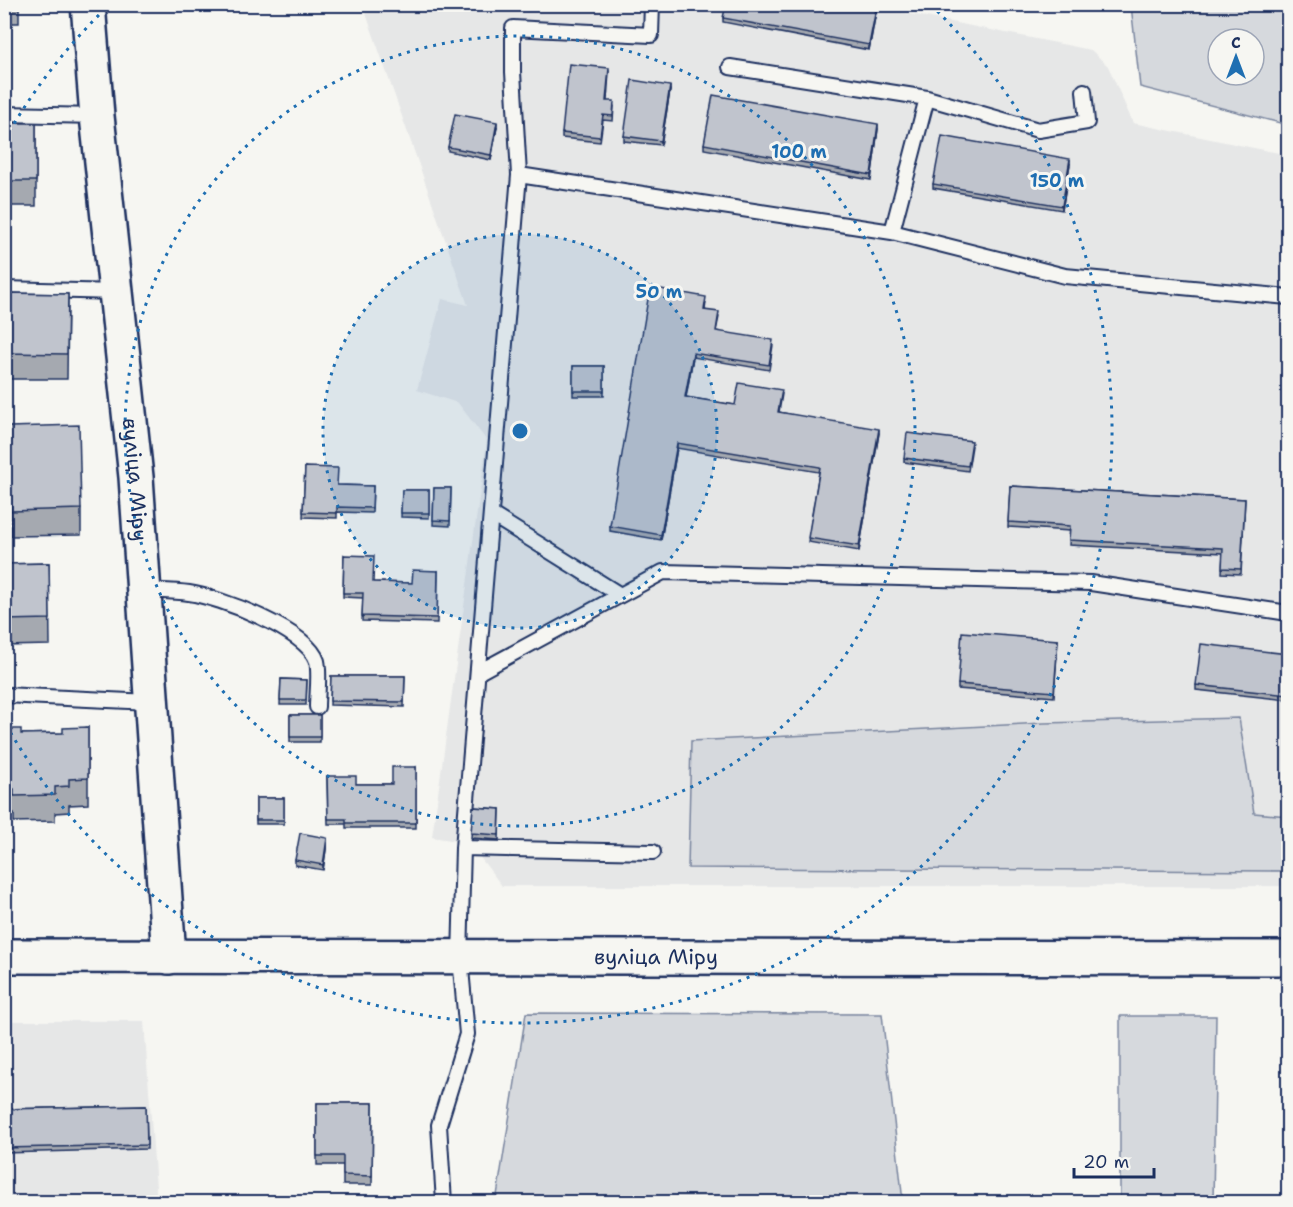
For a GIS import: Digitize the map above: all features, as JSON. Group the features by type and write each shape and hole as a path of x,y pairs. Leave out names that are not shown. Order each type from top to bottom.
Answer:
{"main road":[{"name":"вуліца Міру","path":"88,4 97,116 136,477 169,957"},
{"name":"вуліца Міру","path":"4,956 1288,958"}],"lane":[{"path":"444,1203 439,1125 467,1034 460,958 463,848 519,175 513,28 651,35 652,4"},
{"path":"730,67 927,98 1038,130 1087,122 1084,91"},
{"path":"892,232 927,98"},
{"path":"4,114 97,116"},
{"path":"519,175 892,232 1065,276 1288,297"},
{"path":"4,289 116,292"},
{"path":"492,515 620,595"},
{"path":"479,672 663,572 1091,583 1288,613"},
{"path":"143,590 191,593 256,614 283,628 304,644 316,660 316,707"},
{"path":"4,696 150,702"},
{"path":"463,848 653,852"}],"shaded area":[{"path":"363,5 866,5 1091,50 1108,66 1133,123 1288,155 1288,886 502,886 469,843 432,837 487,441 458,403 417,390 442,299 468,305"},
{"path":"1131,5 1288,5 1288,125 1140,87"},
{"path":"1239,718 1254,813 1288,816 1288,871 688,868 691,741 1044,723"},
{"path":"526,1013 882,1014 903,1202 496,1202"},
{"path":"1120,1016 1216,1016 1213,1202 1120,1202"},
{"path":"4,1021 144,1021 157,1202 5,1202"}],"building":[{"path":"726,4 877,4 869,45 723,18"},
{"path":"569,64 609,68 606,101 614,101 613,116 603,115 600,137 562,133"},
{"path":"632,80 670,86 661,141 624,136"},
{"path":"713,95 878,124 871,175 704,144"},
{"path":"455,114 497,122 491,155 448,147"},
{"path":"4,123 36,123 36,181 4,181"},
{"path":"942,136 1070,159 1062,206 933,184"},
{"path":"650,287 706,297 704,310 719,312 716,331 773,340 769,365 693,353 685,397 735,405 739,383 782,390 778,412 879,429 859,546 808,538 820,467 677,443 661,535 610,526"},
{"path":"4,293 68,294 67,354 4,353"},
{"path":"573,366 604,366 604,391 573,391"},
{"path":"79,425 81,509 11,511 9,427"},
{"path":"907,433 972,441 968,466 904,458"},
{"path":"305,467 338,468 337,485 373,486 372,508 337,507 337,513 303,512"},
{"path":"1010,486 1245,499 1241,569 1222,568 1223,548 1069,540 1070,526 1008,522"},
{"path":"434,488 451,488 450,521 433,520"},
{"path":"402,490 429,490 429,513 401,513"},
{"path":"344,555 374,556 373,582 412,583 413,570 438,571 437,618 362,616 363,593 343,593"},
{"path":"49,563 50,619 4,620 4,564"},
{"path":"962,632 1058,640 1054,692 958,684"},
{"path":"1201,644 1288,654 1288,695 1196,685"},
{"path":"331,676 405,676 404,702 330,701"},
{"path":"281,679 307,680 306,700 280,700"},
{"path":"290,715 320,715 320,737 290,737"},
{"path":"88,727 88,778 69,779 69,786 55,787 55,795 14,796 14,789 5,789 4,729 21,729 21,734 63,733 63,728"},
{"path":"392,767 416,767 416,823 346,823 346,819 328,819 327,776 356,776 356,784 392,784"},
{"path":"256,798 284,798 284,820 256,820"},
{"path":"473,807 500,809 499,835 471,833"},
{"path":"300,833 327,838 323,865 295,860"},
{"path":"317,1103 373,1103 372,1176 343,1175 343,1156 317,1156"},
{"path":"146,1106 147,1145 4,1148 4,1109"}]}
